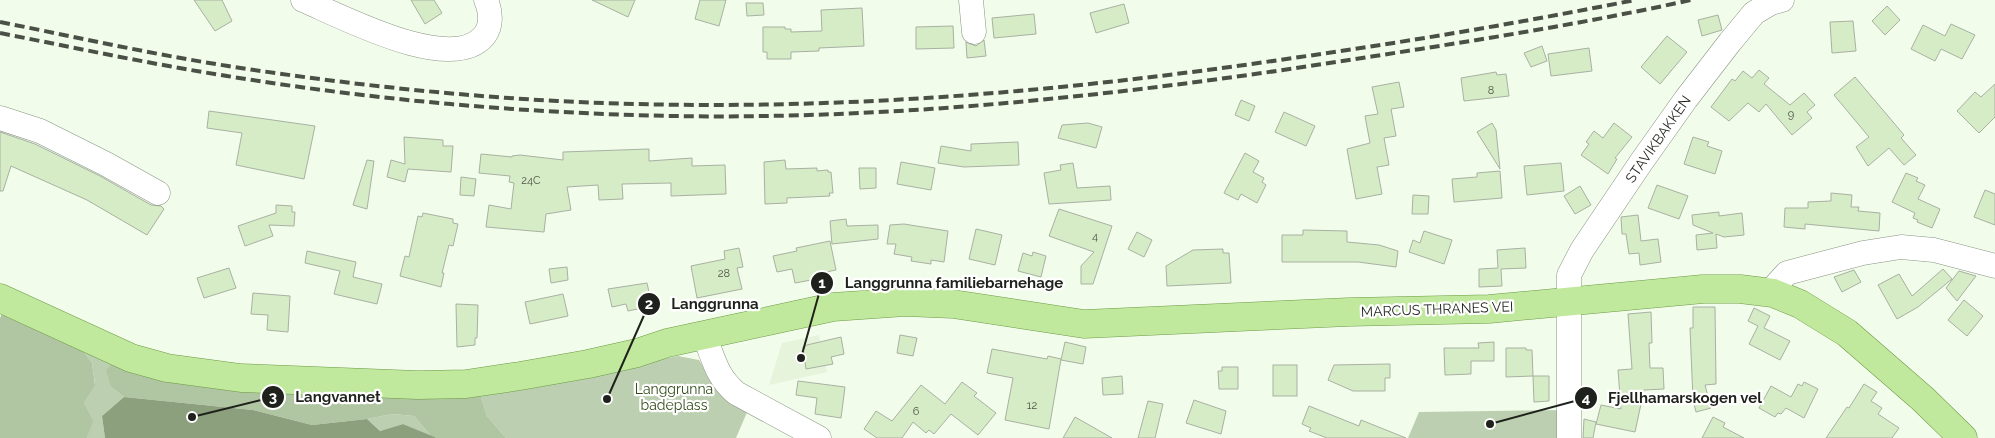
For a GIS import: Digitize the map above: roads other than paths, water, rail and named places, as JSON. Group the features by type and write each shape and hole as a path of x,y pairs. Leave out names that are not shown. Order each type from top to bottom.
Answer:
{"main road":[{"name":"MARCUS THRANES VEI","path":"0,298 131,358 167,368 241,378 418,385 466,384 588,364 637,353 669,352 703,340 736,343 802,322 835,315 862,306 905,302 953,304 1084,324 1349,312 1489,308 1703,289 1740,289 1773,293 1800,304 1847,334 1922,399 1963,438"}],"street":[{"path":"304,0 392,38 416,45 457,49 472,46 482,39 489,30 491,10 486,0"},
{"path":"972,0 974,32"},
{"name":"STAVIKBAKKEN","path":"1569,438 1569,275 1582,250 1691,92 1754,13 1771,3 1782,0"},
{"path":"0,118 40,131 158,193"},
{"path":"1773,293 1777,284 1787,273 1863,253 1901,247 1934,250 1995,266"},
{"path":"703,340 724,383 736,393 819,438"}],"railway":[{"path":"0,22 199,61 392,88 557,101 744,105 930,98 1114,81 1207,70 1384,44 1635,0"},
{"path":"0,33 199,71 337,92 448,104 559,112 671,116 758,116 845,114 931,109 1018,102 1190,83 1486,39 1691,0"}],"place":[{"name":"Langgrunna familiebarnehage","path":"801,358"},
{"name":"Langgrunna","path":"607,399"},
{"name":"Langvannet","path":"192,417"},
{"name":"Fjellhamarskogen vel","path":"1490,424"}],"park label":[{"name":"Langgrunna badeplass","path":"674,398"}]}
